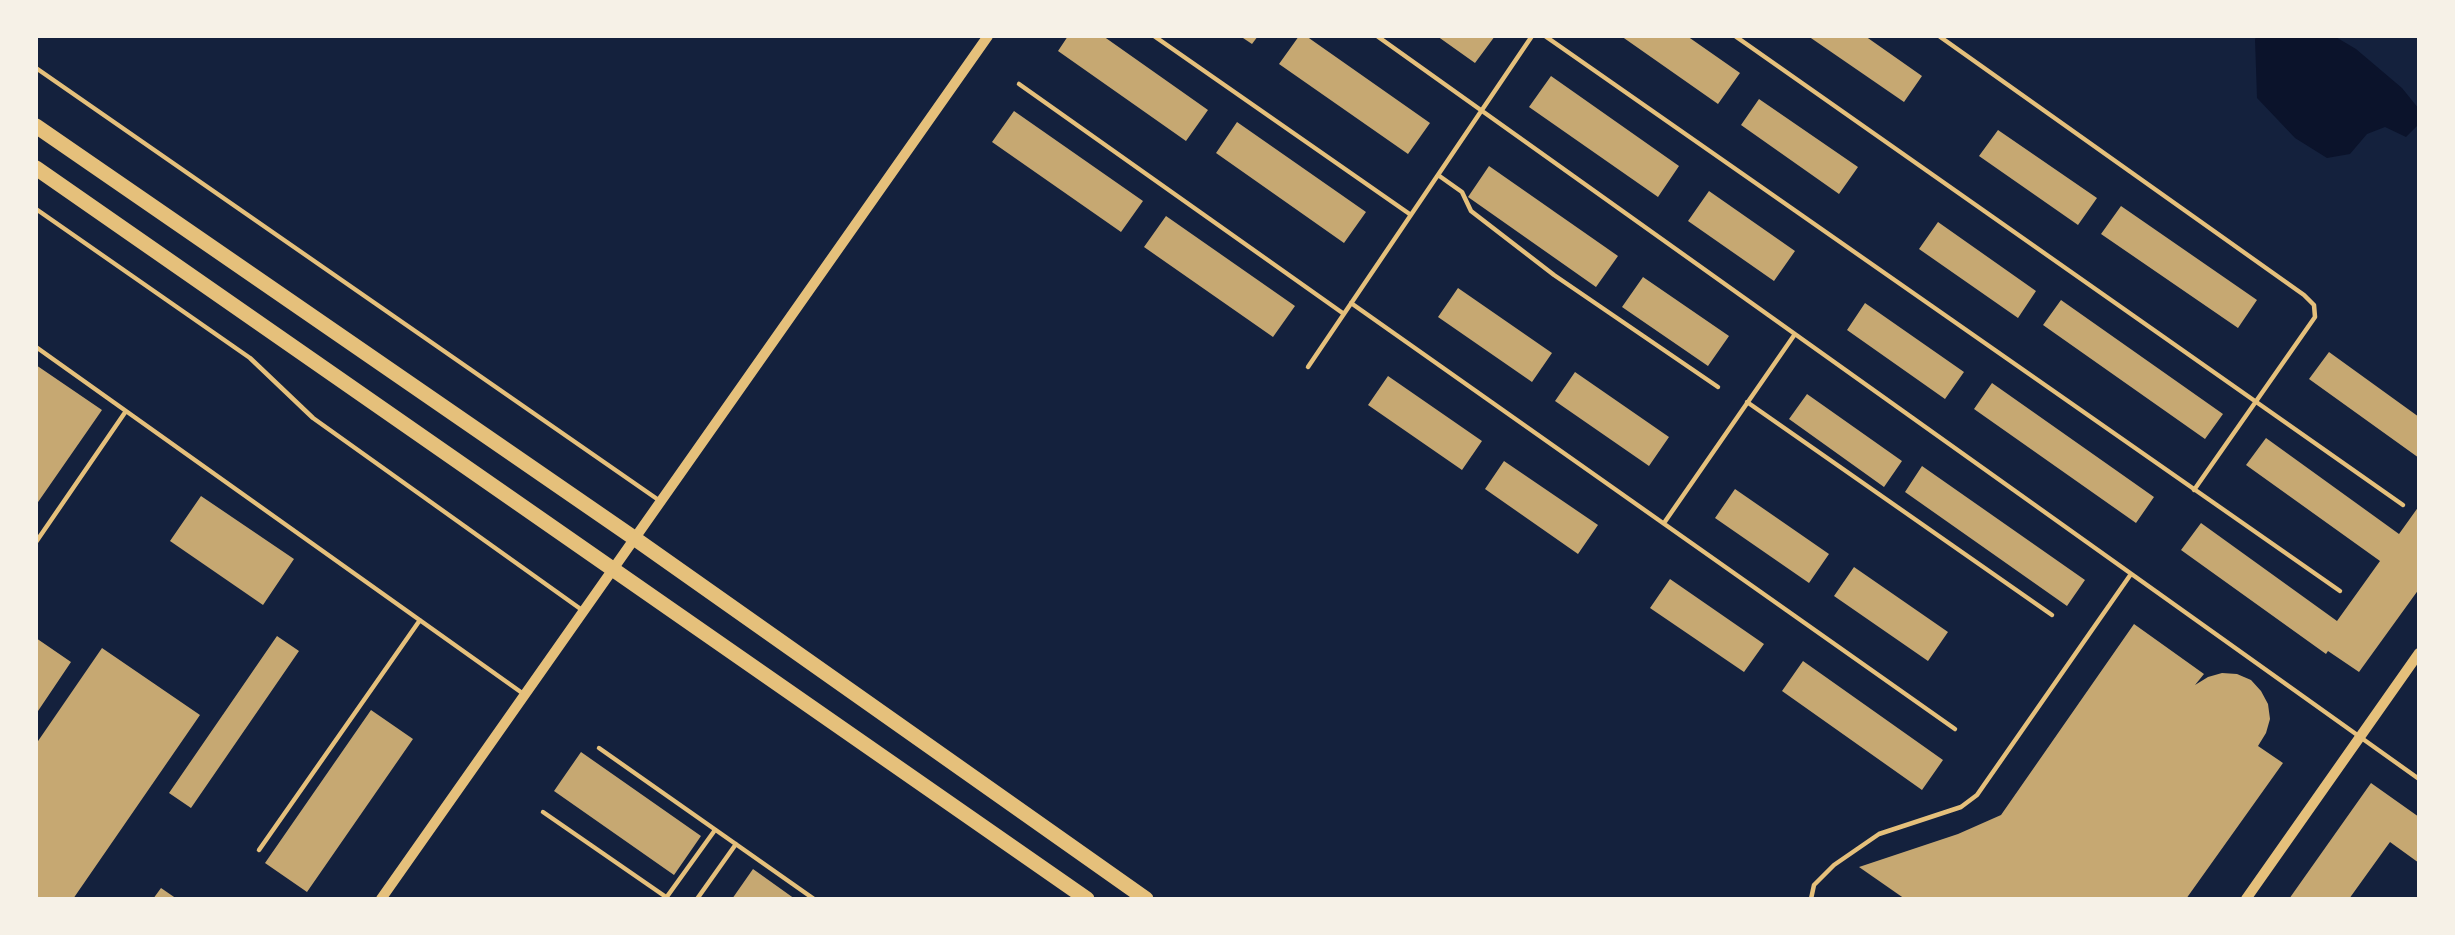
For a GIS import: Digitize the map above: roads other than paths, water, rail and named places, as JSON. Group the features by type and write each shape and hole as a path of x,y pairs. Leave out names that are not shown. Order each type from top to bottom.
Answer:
{"main road":[{"path":"36,126 634,537 1146,899"},
{"path":"36,168 1086,899"}],"street":[{"path":"381,899 988,36"},
{"path":"2246,899 2419,654"}],"lane":[{"path":"1154,36 1411,214"},
{"path":"1377,36 2419,779"},
{"path":"1308,367 1532,36"},
{"path":"1545,36 2340,591"},
{"path":"1735,36 2403,505"},
{"path":"1939,36 2295,288 2314,305 2315,317 2194,490"},
{"path":"36,68 660,501"},
{"path":"1019,84 1344,314"},
{"path":"1438,175 1462,192 1471,211 1554,275 1719,387"},
{"path":"36,209 250,358 314,418 584,611"},
{"path":"1351,303 1955,729"},
{"path":"1664,523 1795,334"},
{"path":"36,347 525,695"},
{"path":"1747,402 2052,615"},
{"path":"36,542 126,411"},
{"path":"1811,899 1814,885 1834,865 1879,834 1961,807 1977,795 2131,574"},
{"path":"259,850 420,620"},
{"path":"599,748 814,899"},
{"path":"543,812 665,898 715,830"},
{"path":"697,899 736,844"}],"water":[{"path":"2257,36 2334,36 2356,49 2402,88 2419,109 2419,124 2406,137 2385,127 2367,134 2350,154 2327,158 2295,138 2257,98 2255,39"}]}
